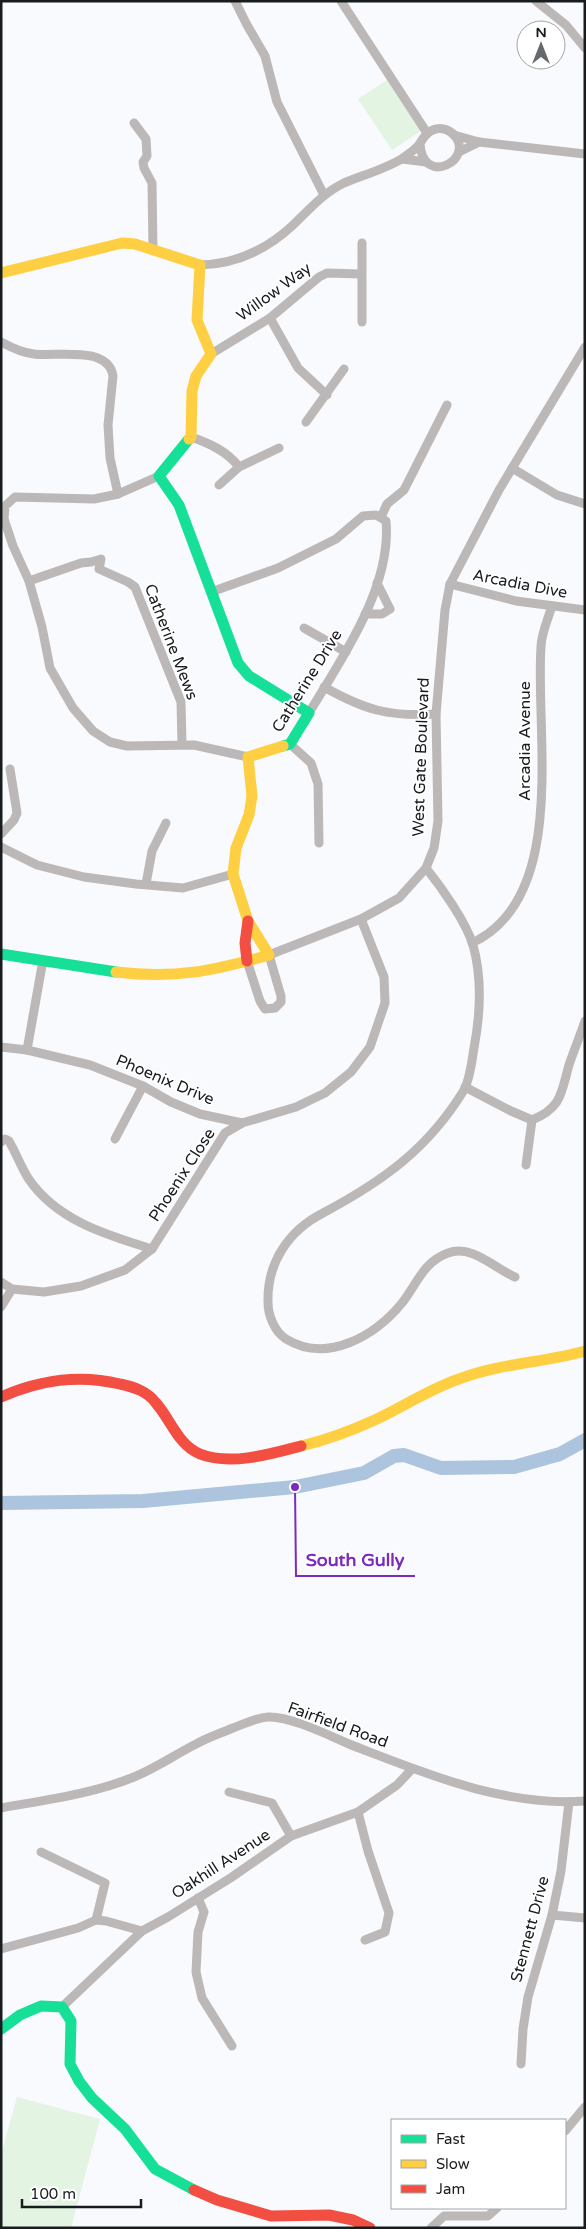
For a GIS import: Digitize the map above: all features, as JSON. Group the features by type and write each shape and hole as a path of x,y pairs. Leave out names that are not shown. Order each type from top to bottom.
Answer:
{"street":[{"path":"235,1 246,25 265,56 276,102 324,195"},
{"path":"536,1 566,25 585,48"},
{"path":"344,2 427,133"},
{"path":"134,123 146,139 147,156 144,168 152,183 153,250"},
{"path":"1,273 116,244 135,244 200,265 226,262 254,254 290,228 324,195 342,185 402,159 420,144 427,133 441,129 479,142 585,154"},
{"path":"454,135 458,143 459,152"},
{"path":"402,159 426,162 435,167 446,167 454,161 459,152 479,142"},
{"path":"420,144 421,154 426,162"},
{"path":"362,243 362,322"},
{"path":"200,265 197,320 211,354"},
{"name":"Willow Way","path":"191,438 192,391 196,376 211,354 270,318 319,277 327,273 362,274"},
{"path":"270,318 298,368 327,395"},
{"path":"1,342 24,353 81,355 100,358 108,362 112,368 113,376 108,425 110,458 118,494"},
{"name":"West Gate Boulevard","path":"1,954 120,974 177,975 269,955 361,919 400,898 426,868 434,848 438,821 438,736 436,714 445,610 450,584 512,468 585,347"},
{"path":"306,422 344,369"},
{"path":"211,592 278,568 336,539 363,516 376,515 381,517 387,504 404,490 447,405"},
{"path":"239,467 227,454 206,442 191,438 158,476 118,494 94,499 15,498 11,499 5,506 4,519 13,546 29,581 42,627 50,668 73,708 92,731 110,742 127,746 194,745 248,758 252,796 248,815 236,848 233,874 248,921 269,955 281,996 279,1006 270,1009 265,1009 260,1001 247,961 245,944 248,921"},
{"path":"219,485 239,467 279,448"},
{"path":"512,468 557,495 585,504"},
{"path":"158,476 179,505 238,663 249,676 309,712"},
{"name":"Catherine Drive","path":"248,758 290,744 346,652 374,597 387,530 386,521 381,517"},
{"name":"Catherine Mews","path":"29,581 81,563 101,559 99,569 135,587 181,702 182,744"},
{"path":"365,614 382,614 390,609 377,583"},
{"name":"Arcadia Dive","path":"450,584 516,601 585,610"},
{"name":"Arcadia Avenue","path":"472,943 486,936 505,918 520,895 531,867 538,834 543,776 539,705 541,644 552,606"},
{"path":"304,628 346,652"},
{"path":"324,688 378,712 407,716 436,714"},
{"path":"290,744 310,763 318,784 319,843"},
{"path":"1,834 14,820 17,813 10,769"},
{"path":"146,884 152,851 166,823"},
{"path":"1,847 37,865 84,877 183,888 233,874"},
{"path":"426,868 446,893 472,943 477,964 478,1026 465,1087 440,1123 406,1160 378,1182 316,1216 290,1236 276,1258 268,1285 268,1310 278,1334 298,1346 317,1350 344,1346 368,1334 402,1303 423,1269 449,1252 464,1252 476,1255 515,1277"},
{"name":"Phoenix Drive","path":"1,1047 27,1050 90,1065 143,1086 171,1102 200,1114 242,1122 296,1108 324,1093 350,1072 370,1047 385,1003 384,978 361,919"},
{"path":"27,1050 43,960"},
{"path":"532,1120 553,1108 561,1097 585,1021"},
{"path":"115,1139 143,1086"},
{"path":"465,1087 532,1120"},
{"path":"526,1165 532,1120"},
{"name":"Phoenix Close","path":"1,1282 12,1289 44,1292 81,1286 125,1270 152,1249 225,1133 242,1122"},
{"path":"1,1142 5,1139 10,1141 28,1178 45,1198 59,1210 94,1230 152,1249"},
{"path":"1,1307 12,1289"},
{"path":"1,1398 38,1383 66,1378 94,1379 138,1389 151,1397 161,1407 180,1441 191,1450 202,1455 230,1458 291,1448 340,1435 376,1419 443,1384 483,1371 563,1357 585,1351"},
{"name":"Fairfield Road","path":"1,1808 109,1786 136,1776 199,1742 251,1720 268,1717 280,1718 313,1729 412,1769 469,1787 503,1795 569,1802 585,1801"},
{"name":"Oakhill Avenue","path":"62,2008 142,1931 198,1898 291,1836 358,1812 397,1785 412,1769"},
{"path":"230,1792 272,1803 291,1836"},
{"name":"Stennett Drive","path":"521,2064 528,1997 552,1915 561,1871 569,1802"},
{"path":"358,1812 368,1852 389,1913 385,1932 365,1940"},
{"path":"41,1852 104,1883 96,1920"},
{"path":"198,1898 204,1912 198,1932 196,1972 202,1998 232,2046"},
{"path":"552,1915 585,1918"},
{"path":"1,1949 78,1928 96,1920 142,1931"},
{"path":"1,2029 20,2015 41,2006 62,2008 71,2021 70,2064 79,2081 92,2098 126,2129 155,2169 176,2182 217,2200 271,2216 329,2215 353,2220 370,2228"},
{"path":"566,2131 585,2107"},
{"path":"431,2228 444,2216 488,2216 496,2209"}],"green space":[{"path":"387,80 421,131 392,150 358,99"},
{"path":"17,2097 100,2119 71,2228 1,2228 1,2155"}],"waterway":[{"path":"1,1503 143,1501 295,1487 364,1473 394,1456 404,1455 441,1468 514,1467 560,1454 585,1440"}],"traffic: fast":[{"path":"189,439 159,476 179,505 238,663 249,676 309,713 290,744 283,746"},
{"path":"1,954 116,972"},
{"path":"1,2029 20,2015 41,2006 62,2007 71,2021 70,2064 79,2081 92,2098 125,2129 155,2169 194,2190"}],"traffic: slow":[{"path":"1,273 122,243 135,244 200,265 197,320 211,354 196,376 192,391 191,437 189,439"},
{"path":"116,972 157,975 176,974 211,969 269,955 248,921 233,874 236,848 249,815 252,796 248,757 283,746"},
{"path":"301,1446 359,1427 448,1383 474,1374 585,1351"}],"traffic: jam":[{"path":"247,961 245,943 248,921"},
{"path":"1,1397 30,1386 59,1380 89,1379 104,1381 140,1390 149,1395 186,1445 200,1454 224,1459 250,1458 301,1446"},
{"path":"194,2190 217,2200 271,2216 329,2215 353,2220 370,2228"}],"place":[{"name":"South Gully","path":"295,1487"}]}
